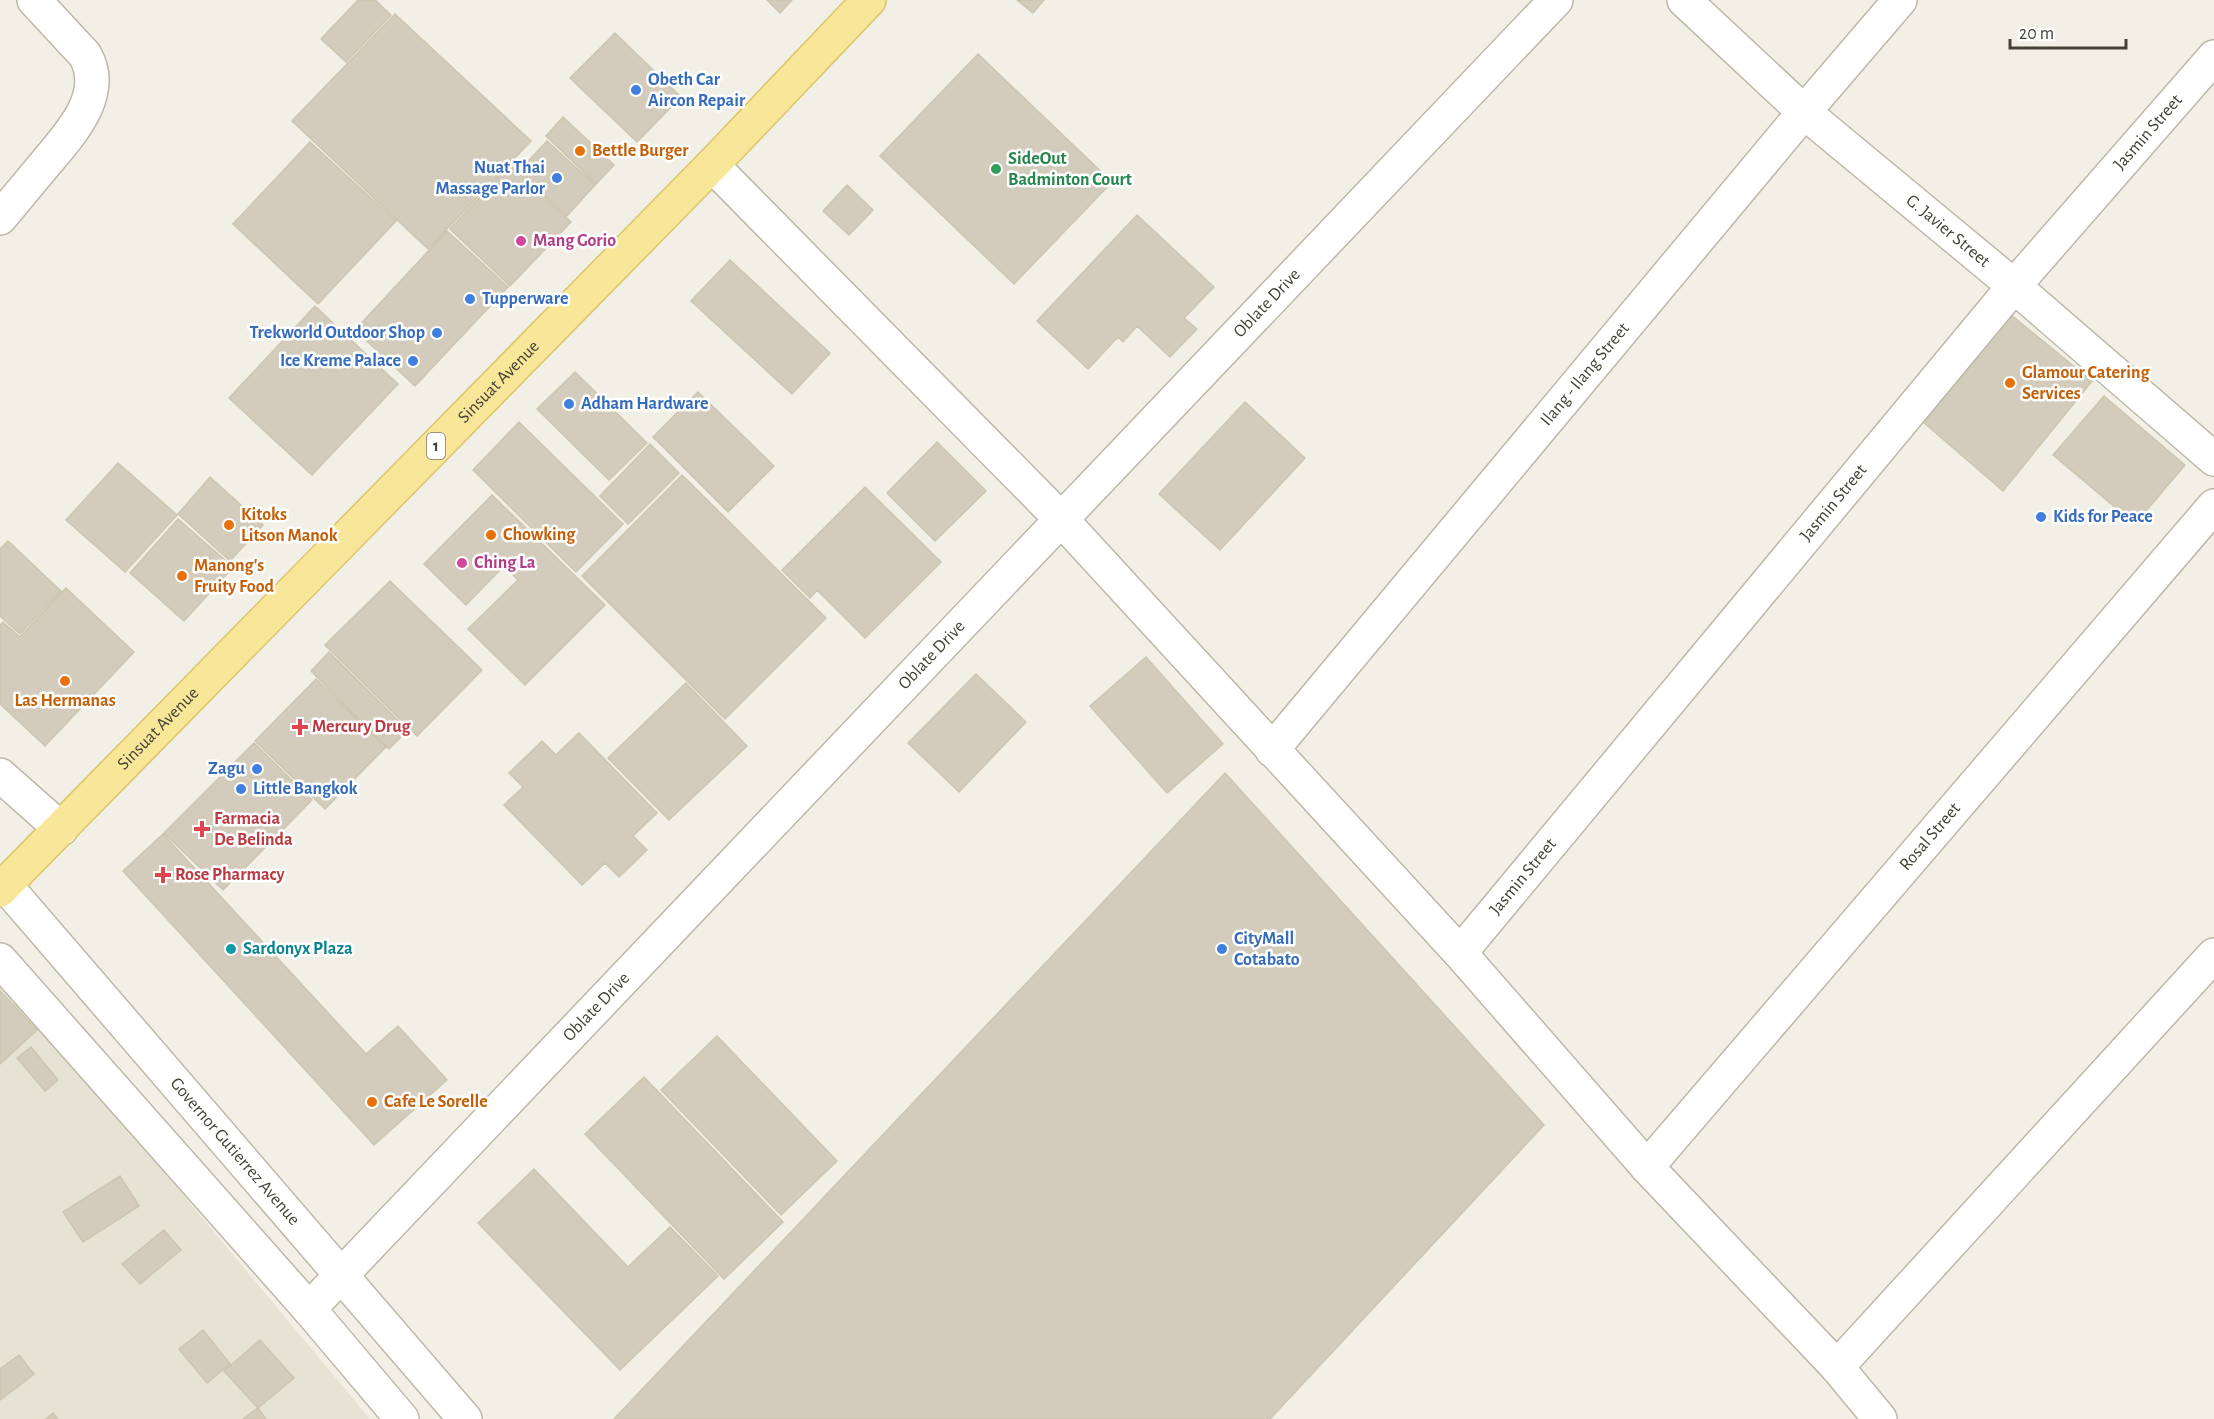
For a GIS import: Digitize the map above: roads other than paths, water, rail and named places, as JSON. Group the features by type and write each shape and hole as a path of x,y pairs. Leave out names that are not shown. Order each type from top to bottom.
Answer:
{"main road":[{"name":"Sinsuat Avenue","path":"3,888 712,165 869,0"}],"street":[{"path":"0,218 75,128 87,106 92,87 91,66 85,55 33,0"},
{"name":"Oblate Drive","path":"309,1309 1556,0"},
{"name":"G. Javier Street","path":"1684,0 1804,112 2014,286 2214,459"},
{"name":"Ilang - Ilang Street","path":"1272,750 1900,0"},
{"name":"Jasmin Street","path":"1460,953 2014,286 2214,57"},
{"path":"712,165 1061,519 1460,953 1647,1167 1837,1367 1880,1419"},
{"name":"Rosal Street","path":"1647,1167 2214,506"},
{"path":"0,775 61,829"},
{"name":"Governor Gutierrez Avenue","path":"3,888 465,1419"},
{"path":"1837,1367 2214,955"},
{"path":"0,960 309,1309 402,1419"}],"place":[{"name":"Obeth Car Aircon Repair","path":"636,90"},
{"name":"Bettle Burger","path":"580,151"},
{"name":"SideOut Badminton Court","path":"996,169"},
{"name":"Nuat Thai Massage Parlor","path":"557,178"},
{"name":"Mang Gorio","path":"521,241"},
{"name":"Tupperware","path":"470,299"},
{"name":"Trekworld Outdoor Shop","path":"437,333"},
{"name":"Ice Kreme Palace","path":"413,361"},
{"name":"Glamour Catering Services","path":"2010,383"},
{"name":"Adham Hardware","path":"569,404"},
{"name":"Kids for Peace","path":"2041,517"},
{"name":"Kitoks Litson Manok","path":"229,525"},
{"name":"Chowking","path":"491,535"},
{"name":"Ching La","path":"462,563"},
{"name":"Manong's Fruity Food","path":"182,576"},
{"name":"Las Hermanas","path":"65,681"},
{"name":"Mercury Drug","path":"300,727"},
{"name":"Zagu","path":"257,769"},
{"name":"Little Bangkok","path":"241,789"},
{"name":"Farmacia De Belinda","path":"202,829"},
{"name":"Rose Pharmacy","path":"163,875"},
{"name":"Sardonyx Plaza","path":"231,949"},
{"name":"CityMall Cotabato","path":"1222,949"},
{"name":"Cafe Le Sorelle","path":"372,1102"}]}
